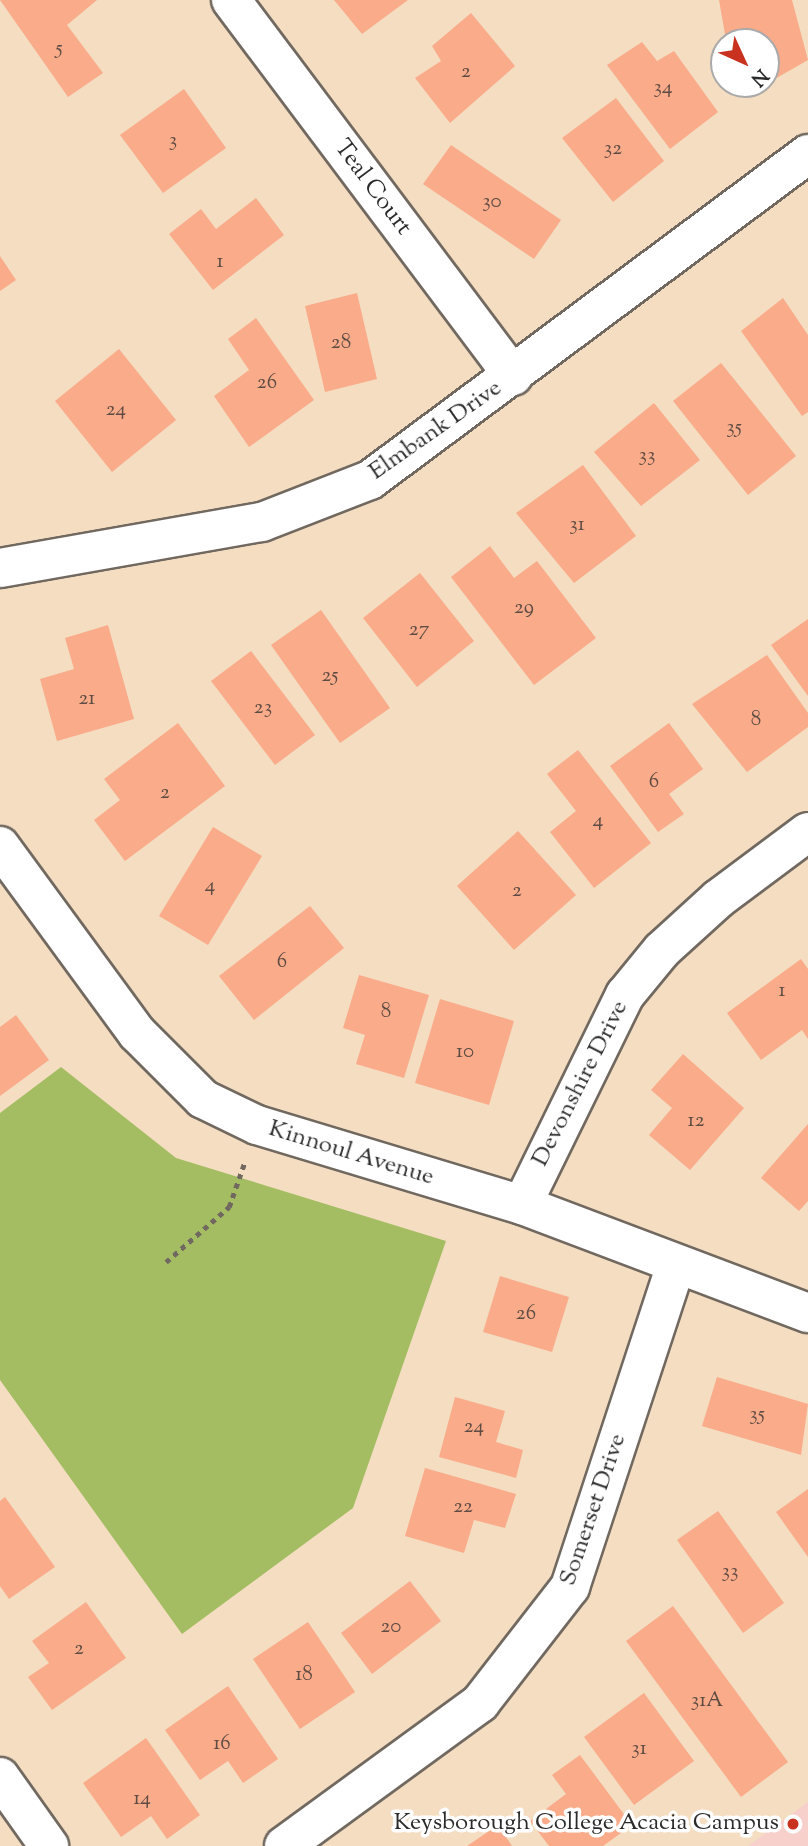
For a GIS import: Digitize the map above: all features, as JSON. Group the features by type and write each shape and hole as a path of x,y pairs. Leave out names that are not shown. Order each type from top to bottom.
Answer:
{"street":[{"name":"Teal Court","path":"231,0 513,376"},
{"name":"Elmbank Drive","path":"0,568 261,522 370,480 808,155"},
{"name":"Devonshire Drive","path":"522,1205 625,995 662,950 708,908 808,832"},
{"name":"Kinnoul Avenue","path":"0,846 137,1033 203,1099 257,1125 522,1205 808,1313"},
{"name":"Somerset Drive","path":"284,1846 480,1703 570,1587 676,1264"},
{"path":"0,1777 50,1846"}],"path":[{"path":"166,1262 229,1207 257,1125"}],"shaded area":[{"name":"Keysborough College Acacia Campus","path":"808,1802 808,1846 748,1846"}],"green space":[{"path":"61,1067 176,1158 446,1241 353,1508 182,1634 0,1380 0,1113"}],"building":[{"path":"0,0 97,0 67,25 103,73 68,97"},
{"path":"334,0 408,0 362,34"},
{"path":"719,0 792,0 808,60 780,76 780,28 724,28"},
{"path":"471,13 515,66 450,123 415,78 441,61 432,46"},
{"path":"642,42 657,61 674,51 718,112 670,149 607,65"},
{"path":"184,89 226,148 163,193 120,135"},
{"path":"616,98 664,161 613,202 562,138"},
{"path":"451,145 561,220 534,259 423,184"},
{"path":"256,198 284,235 213,290 169,234 201,209 216,229"},
{"path":"0,256 16,280 0,291"},
{"path":"357,293 377,379 325,392 305,306"},
{"path":"783,298 808,335 808,412 802,416 741,331"},
{"path":"256,318 314,400 249,447 214,396 249,370 228,339"},
{"path":"119,349 176,420 112,472 55,401"},
{"path":"721,363 796,456 748,495 673,401"},
{"path":"654,403 700,460 641,506 594,452"},
{"path":"583,465 636,536 574,583 516,513"},
{"path":"490,546 514,578 537,561 596,638 534,685 451,577"},
{"path":"420,573 474,641 417,687 363,618"},
{"path":"321,610 390,708 340,743 271,645"},
{"path":"808,619 808,696 771,645"},
{"path":"108,625 134,719 57,741 40,679 74,669 65,638"},
{"path":"251,651 315,735 275,765 211,681"},
{"path":"767,655 808,713 808,727 747,772 692,704"},
{"path":"178,723 225,786 125,861 94,820 120,800 104,779"},
{"path":"669,723 703,769 669,794 684,814 658,832 610,766"},
{"path":"578,750 651,843 594,888 550,832 576,811 547,774"},
{"path":"213,827 262,856 208,945 159,916"},
{"path":"518,831 576,895 514,950 457,886"},
{"path":"310,906 344,948 254,1020 219,976"},
{"path":"801,959 808,969 808,1039 802,1030 761,1060 727,1013"},
{"path":"359,975 429,995 404,1078 356,1064 365,1035 343,1028"},
{"path":"440,999 514,1021 489,1105 415,1083"},
{"path":"16,1015 49,1060 0,1096 0,1027"},
{"path":"683,1054 744,1108 690,1170 649,1135 672,1108 651,1090"},
{"path":"808,1124 808,1201 799,1211 761,1178"},
{"path":"500,1276 569,1297 552,1352 483,1332"},
{"path":"717,1377 808,1404 801,1455 702,1426"},
{"path":"455,1397 505,1411 496,1442 523,1450 516,1478 439,1457"},
{"path":"425,1468 516,1494 505,1528 474,1520 464,1553 405,1536"},
{"path":"808,1489 808,1557 776,1512"},
{"path":"5,1497 55,1567 9,1599 0,1586 0,1501"},
{"path":"718,1511 784,1603 743,1633 677,1540"},
{"path":"410,1581 441,1621 372,1674 341,1633"},
{"path":"86,1602 126,1658 52,1710 28,1677 49,1663 32,1641"},
{"path":"673,1606 788,1762 741,1797 626,1641"},
{"path":"308,1622 355,1692 300,1729 253,1659"},
{"path":"228,1686 278,1759 243,1783 228,1761 200,1780 165,1730"},
{"path":"644,1693 694,1761 634,1805 584,1737"},
{"path":"146,1738 200,1815 167,1839 151,1816 121,1837 83,1783"},
{"path":"580,1755 632,1825 603,1846 549,1846 530,1821 566,1794 552,1775"},
{"path":"498,1825 512,1846 467,1846"}],"place":[{"name":"Keysborough College Acacia Campus","path":"793,1824"}]}
